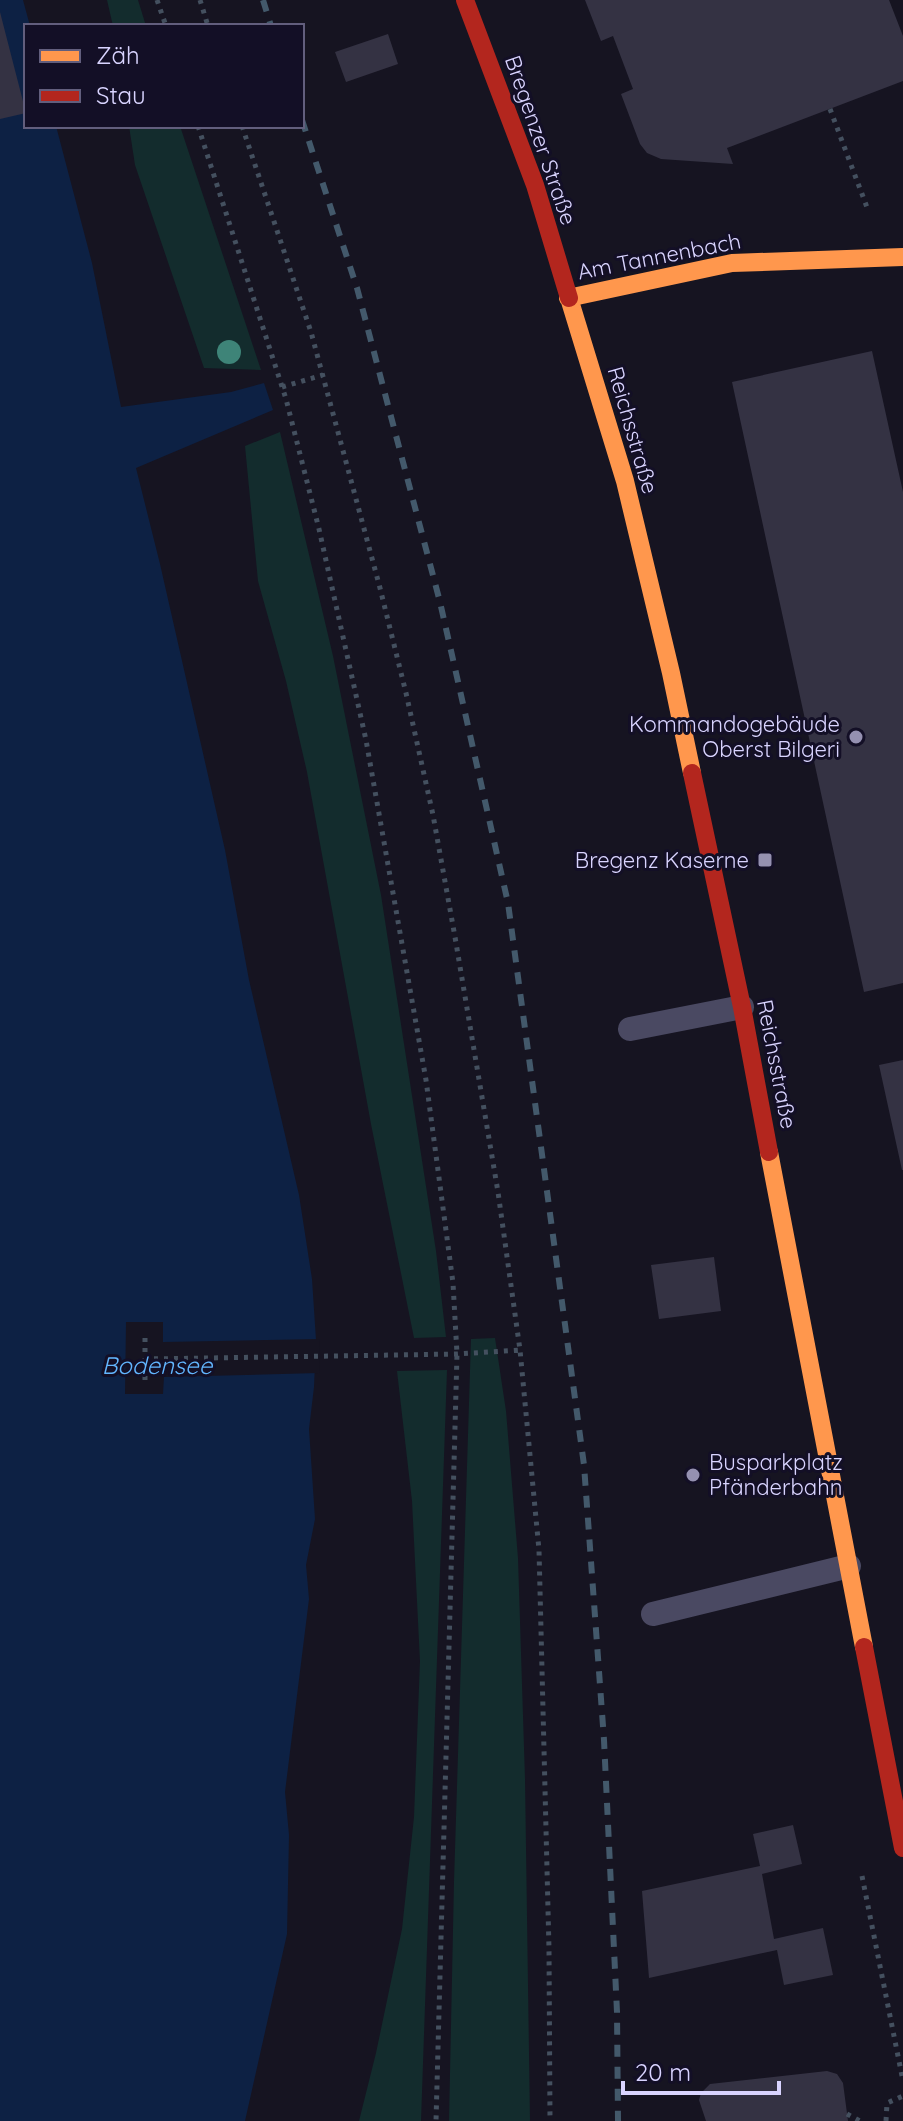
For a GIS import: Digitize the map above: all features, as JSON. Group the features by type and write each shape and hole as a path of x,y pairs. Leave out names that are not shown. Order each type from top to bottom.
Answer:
{"main road":[{"name":"Bregenzer Straße","path":"465,0 535,185 568,298"},
{"name":"Am Tannenbach","path":"568,298 732,263 903,257"},
{"name":"Reichsstraße","path":"568,298 625,481 671,673 742,1007 903,1848"}],"lane":[{"path":"630,1029 742,1007"},
{"path":"653,1614 849,1566"}],"path":[{"path":"157,0 165,24"},
{"path":"200,0 207,24"},
{"path":"830,109 868,212"},
{"path":"199,128 282,387 319,529 366,740 426,1080 451,1267 457,1354 436,2121"},
{"path":"243,128 311,332 380,588 433,815 498,1192 520,1350 539,1550 550,2121"},
{"path":"282,387 323,375"},
{"path":"145,1338 145,1380"},
{"path":"145,1359 457,1354 520,1350"},
{"path":"886,2121 887,2103 903,2096"},
{"path":"847,2114 860,2121"}],"green space":[{"path":"107,0 138,0 145,24 113,24"},
{"path":"129,128 181,128 261,370 204,368 135,165"},
{"path":"280,432 333,656 381,895 436,1251 446,1337 414,1338 371,1124 307,772 258,581 245,446"},
{"path":"495,1338 506,1411 518,1558 530,2121 449,2121 471,1339"},
{"path":"447,1370 421,2121 359,2121 402,1929 414,1817 420,1661 412,1501 397,1371"}],"water":[{"name":"Bodensee","path":"0,0 23,0 29,24 24,24 24,128 57,128 92,263 121,407 231,392 264,383 273,410 136,468 225,850 249,980 299,1195 312,1279 316,1340 309,1429 315,1519 306,1565 309,1599 285,1792 289,1835 287,1934 245,2121 0,2121"}],"pier":[{"path":"126,1322 163,1322 163,1342 320,1339 319,1373 164,1377 163,1394 125,1394"}],"building":[{"path":"585,0 889,0 903,36 903,81 727,148 733,164 661,159 647,153 640,144 621,94 633,89 613,36 601,41"},
{"path":"0,12 24,113 0,119"},
{"path":"388,34 398,64 346,82 335,52"},
{"name":"Kommandogebäude Oberst Bilgeri","path":"872,351 903,492 903,983 864,992 732,382"},
{"path":"903,1060 903,1170 902,1170 879,1065"},
{"path":"714,1257 721,1311 659,1319 651,1265"},
{"path":"793,1825 802,1864 762,1874 774,1939 823,1928 833,1975 784,1985 777,1950 649,1978 642,1891 760,1866 753,1834"},
{"path":"827,2071 837,2074 843,2083 848,2121 706,2121 699,2100 710,2084"}],"railway":[{"path":"263,0 270,24"},
{"path":"304,126 357,288 440,602 508,903 584,1465 604,1740 617,2012 618,2121"}],"traffic: slow":[{"path":"568,298 732,263 903,257"},
{"path":"569,298 625,481 692,773"},
{"path":"769,1152 864,1647"}],"traffic: jam":[{"path":"465,0 535,185 569,298"},
{"path":"692,773 742,1007 769,1152"},
{"path":"864,1647 903,1848"}],"place":[{"name":"Kommandogebäude Oberst Bilgeri","path":"856,737"},
{"name":"Bregenz Kaserne","path":"765,860"},
{"name":"Busparkplatz Pfänderbahn","path":"693,1475"}]}
